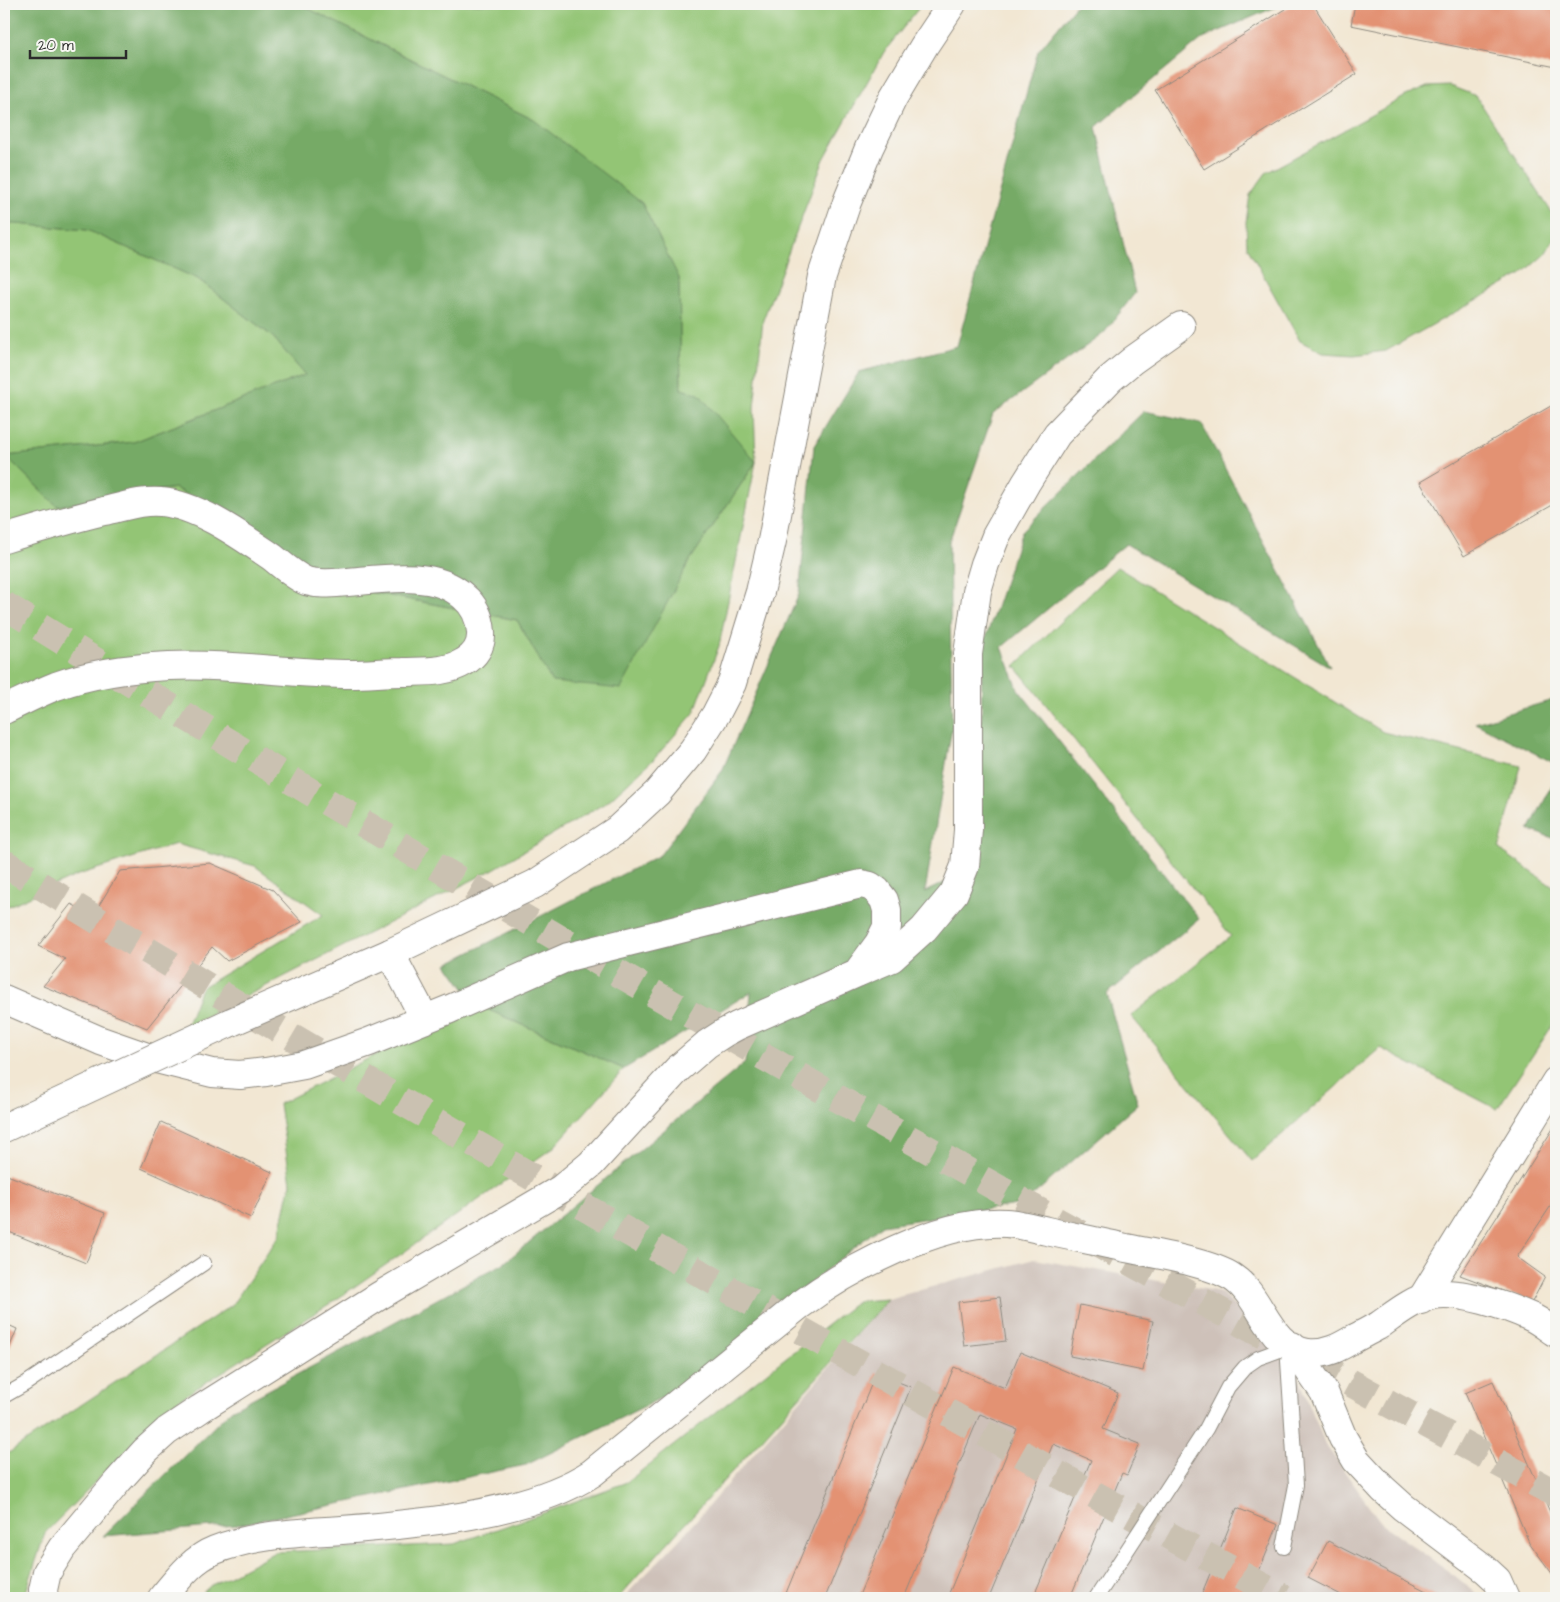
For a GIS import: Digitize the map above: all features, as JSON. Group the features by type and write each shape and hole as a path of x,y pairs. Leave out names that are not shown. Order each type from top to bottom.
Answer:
{"street":[{"path":"4,1128 229,1023 390,953 535,884 617,830 658,793 693,750 716,714 732,683 760,592 822,276 847,202 869,148 893,98 952,4"},
{"path":"44,1598 43,1590 47,1572 62,1548 145,1451 168,1431 379,1296 561,1189 591,1164 678,1069 707,1044 737,1026 892,958 924,929 954,893 966,866 968,830 968,654 977,591 996,536 1026,483 1058,434 1110,379 1181,326"},
{"path":"4,539 129,505 157,502 172,504 207,516 305,580 326,584 390,579 427,580 448,585 456,589 474,607 481,632 481,643 468,660 447,670 350,674 213,666 170,666 115,671 78,679 53,687 4,710"},
{"path":"4,999 101,1041 144,1056 212,1073 240,1074 266,1072 304,1065 369,1042 568,957 861,884 870,886 884,900 887,910 887,927 879,943 857,973"},
{"path":"390,953 425,1019"},
{"path":"1421,1300 1556,1081"},
{"path":"162,1598 181,1575 214,1550 285,1534 434,1520 501,1508 538,1499 559,1491 592,1474 797,1307 830,1283 894,1251 932,1235 974,1224 1009,1223 1172,1258 1213,1269 1232,1277 1247,1289 1270,1327 1284,1341 1307,1353 1334,1351 1406,1307 1431,1295 1471,1296 1531,1318 1556,1333"},
{"path":"1292,1346 1324,1392 1343,1438 1356,1460 1383,1489 1404,1507 1497,1580 1505,1598"}],"lane":[{"path":"4,1396 25,1384 204,1263"},
{"path":"1284,1547 1296,1485 1288,1361 1292,1346"},
{"path":"1096,1598 1206,1429 1228,1387 1245,1367 1258,1358 1292,1346"}],"shaded area":[{"path":"1034,1259 1221,1292 1299,1378 1325,1444 1382,1524 1455,1576 1476,1593 1478,1598 623,1598 679,1540 888,1299"}],"green space":[{"path":"4,4 299,4 534,120 642,203 679,278 681,389 699,394 756,462 690,560 621,689 552,682 517,620 354,589 175,488 57,506 6,456 134,442 305,375 273,337 198,279 87,230 4,223"},
{"path":"299,4 922,4 884,52 823,161 763,320 754,408 756,462 681,389 679,278 534,120"},
{"path":"1077,4 1283,4 1203,38 1096,127 1135,293 1104,333 993,414 949,542 952,727 925,892 977,867 981,810 982,649 1022,531 1144,411 1201,423 1330,667 1126,544 1002,647 1018,689 1199,919 1107,994 1138,1104 1023,1204 882,1225 681,1388 526,1465 237,1525 103,1536 231,1410 504,1263 745,1063 751,992 624,1069 475,1004 447,964 660,855 722,771 799,594 814,446 859,372 957,346 1038,51"},
{"path":"1450,86 1476,96 1556,219 1555,237 1545,254 1521,275 1386,351 1354,355 1323,353 1300,341 1247,246 1246,222 1250,195 1266,173 1406,96 1427,87"},
{"path":"4,223 87,230 198,279 273,337 305,375 134,442 6,456 57,506 175,488 354,589 517,620 553,682 690,560 756,462 719,646 694,713 654,759 607,802 492,870 186,1027 201,988 323,915 255,866 176,844 78,875 4,908"},
{"path":"1117,567 1383,732 1521,766 1499,849 1556,889 1556,1020 1497,1109 1380,1048 1252,1161 1131,1016 1231,936 1015,666"},
{"path":"1556,699 1556,764 1475,723"},
{"path":"1556,778 1556,839 1529,830"},
{"path":"475,1004 624,1069 554,1147 337,1299 172,1404 45,1533 24,1598 4,1598 4,1456 232,1305 279,1236 291,1183 279,1104"},
{"path":"888,1299 618,1598 197,1598 210,1586 275,1552 454,1544 627,1482 858,1301"}],"building":[{"path":"1293,4 1313,4 1357,74 1204,169 1155,90"},
{"path":"1355,4 1527,4 1556,10 1556,67 1351,25"},
{"path":"1556,403 1556,503 1464,556 1420,482"},
{"path":"210,863 273,890 302,922 227,961 212,947 147,1028 43,986 65,959 38,946 71,904 93,915 120,871"},
{"path":"161,1122 272,1172 251,1218 141,1168"},
{"path":"1556,1124 1556,1198 1517,1257 1545,1277 1532,1302 1460,1275"},
{"path":"7,1175 105,1213 86,1263 4,1230 4,1184"},
{"path":"1000,1297 1006,1341 964,1346 958,1302"},
{"path":"1080,1305 1153,1321 1143,1371 1070,1356"},
{"path":"4,1323 17,1329 4,1361"},
{"path":"1020,1352 1118,1393 1103,1429 1140,1444 1127,1475 1122,1473 1070,1598 1033,1598 1091,1460 1053,1444 989,1598 947,1598 1017,1429 980,1414 904,1598 858,1598 954,1367 1005,1388"},
{"path":"876,1373 911,1387 825,1598 784,1598"},
{"path":"1493,1381 1556,1526 1556,1579 1529,1542 1465,1393"},
{"path":"1237,1508 1278,1525 1248,1598 1200,1598"},
{"path":"1328,1541 1440,1598 1347,1598 1308,1578"}],"tunnel":[{"path":"4,605 340,809 677,1007 1115,1253 1556,1494"},
{"path":"4,863 421,1113 843,1354 1284,1598"}]}
